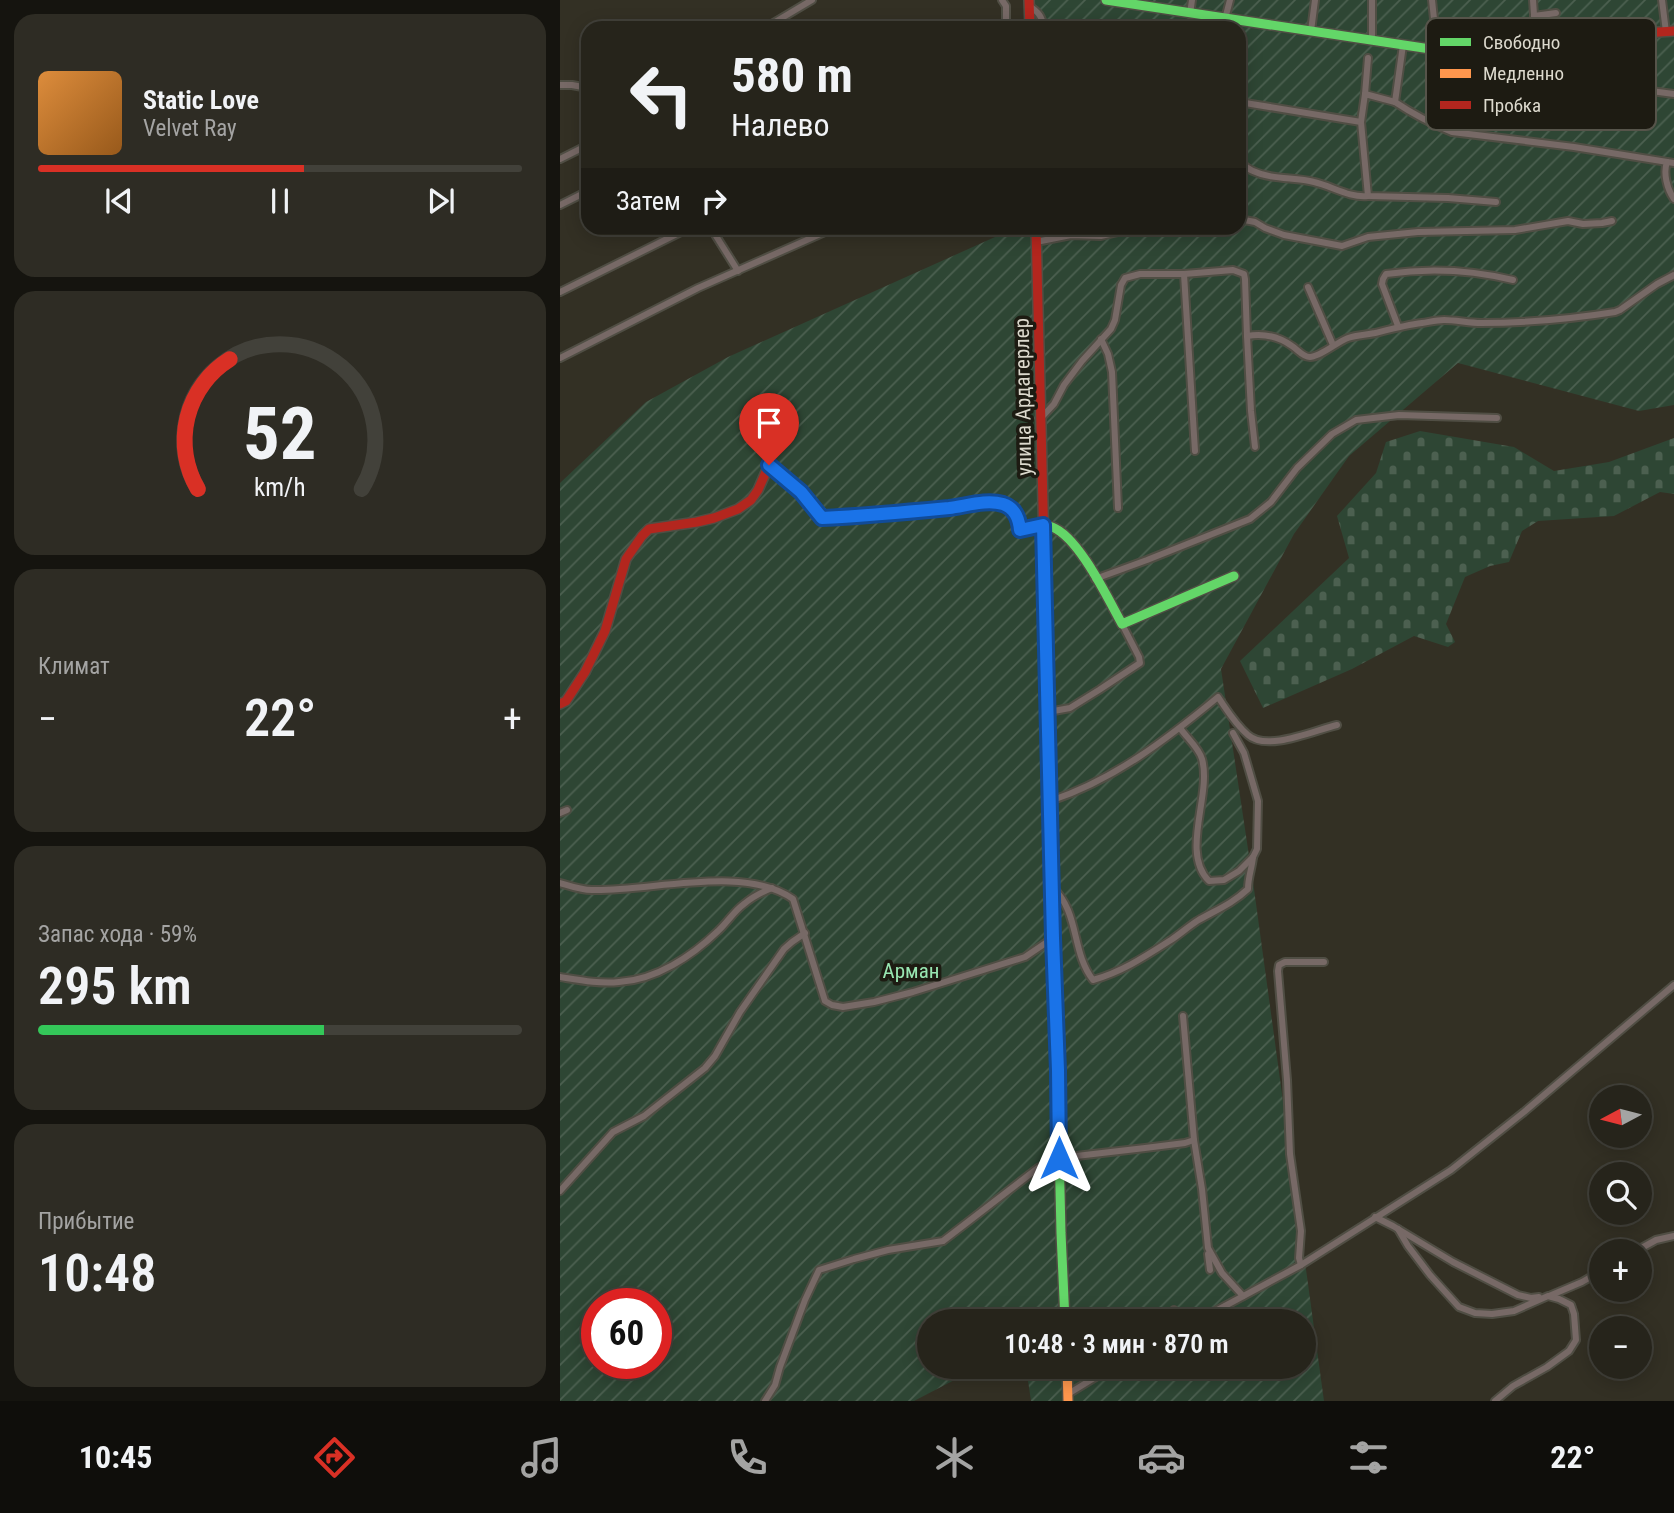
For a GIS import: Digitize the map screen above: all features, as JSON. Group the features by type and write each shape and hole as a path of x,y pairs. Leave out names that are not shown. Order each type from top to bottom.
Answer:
{"street":[{"path":"777,21 812,0"},
{"path":"1002,0 1006,6 1006,21"},
{"path":"1106,0 1240,21"},
{"path":"1190,14 1192,0"},
{"path":"1226,19 1230,0"},
{"path":"1311,31 1315,0"},
{"path":"1372,0 1372,40"},
{"path":"1432,0 1434,18"},
{"path":"1533,0 1534,16 1556,13"},
{"path":"1662,0 1670,32"},
{"path":"1029,3 1030,21"},
{"path":"1029,3 1042,21"},
{"path":"1246,22 1426,48"},
{"path":"1395,102 1403,45"},
{"path":"1368,58 1361,122 1368,196"},
{"path":"560,85 581,87"},
{"path":"1656,92 1674,94"},
{"path":"1365,94 1395,102 1426,121"},
{"path":"1246,103 1361,122"},
{"path":"1447,130 1671,162"},
{"path":"560,159 581,148"},
{"path":"1671,162 1665,169 1674,199"},
{"path":"1246,167 1261,174 1317,182 1361,197 1448,198 1496,202"},
{"path":"560,205 581,194"},
{"path":"1246,220 1284,235 1342,246 1368,237 1418,232 1515,230 1568,221 1612,221"},
{"path":"560,292 675,235"},
{"path":"715,235 738,271"},
{"path":"560,357 698,288 818,235"},
{"name":"улица Ардагерлер","path":"1036,235 1065,1309"},
{"path":"1036,242 1071,235 1105,235"},
{"path":"1041,418 1054,404 1064,385 1111,329 1125,278 1140,274 1233,270 1244,274 1245,279 1255,447"},
{"path":"1398,327 1382,284 1386,274 1460,271 1513,280"},
{"path":"1184,274 1195,451"},
{"path":"1247,335 1266,334 1293,346 1304,356 1312,357 1350,337 1443,320 1479,323 1562,319 1615,312 1674,275"},
{"path":"1308,287 1333,345"},
{"path":"1101,339 1112,372 1118,508"},
{"path":"1095,579 1250,519 1271,502 1297,468 1332,435 1356,420 1399,415 1497,418"},
{"path":"560,704 566,701 585,672 605,631 626,559 642,536 649,529 697,522 737,509 751,500 769,465 801,492 822,518 920,511 989,502 1002,504 1016,513 1020,530 1043,525 1053,527 1066,535 1089,566 1129,637 1140,663 1070,708 1048,712"},
{"path":"1122,624 1234,576"},
{"path":"1050,801 1074,793 1107,776 1180,729 1218,697 1233,719 1251,738 1270,742 1337,725"},
{"path":"1180,729 1200,752 1203,761 1205,775 1196,840 1202,874 1209,881 1224,880 1239,871 1257,849 1258,801 1244,753 1233,733"},
{"path":"1052,887 1062,895 1071,916 1086,971 1093,980 1136,963 1197,921 1237,899 1248,889 1253,857"},
{"path":"560,883 591,890 711,881 773,888 784,892 793,899 825,1002 843,1007 914,992 1003,965 1025,957 1053,938"},
{"path":"560,977 609,983 644,978 693,951 717,932 742,905 773,888"},
{"path":"560,1191 613,1132 644,1116 705,1068 715,1056 740,1012 785,949 805,933"},
{"path":"1301,1265 1301,1231 1290,1154 1278,971 1279,965 1285,962 1324,962"},
{"path":"1219,1309 1301,1265 1451,1170 1674,985"},
{"path":"1183,1016 1194,1140 1210,1270"},
{"path":"765,1401 775,1384 805,1300 819,1270 888,1250 943,1241 1038,1168 1059,1158 1194,1140"},
{"path":"1375,1217 1442,1256 1518,1295 1531,1298 1548,1296 1571,1305 1576,1340 1574,1345 1562,1357 1520,1382 1495,1401"},
{"path":"1398,1229 1430,1275 1460,1307 1475,1313 1514,1311 1589,1278"},
{"path":"1652,1242 1674,1234"},
{"path":"1208,1248 1222,1273 1243,1296"},
{"path":"1067,1379 1068,1398"},
{"path":"1068,1398 1095,1379"}],"green space":[{"name":"Арман","path":"1029,0 1674,0 1674,405 1639,411 1458,363 1349,456 1294,534 1221,669 1311,1309 917,1309 917,1379 956,1379 914,1401 560,1401 560,483 646,402 728,357 999,235 1246,235 1246,21 1030,21"},
{"path":"1420,431 1514,447 1554,471 1609,462 1674,438 1674,494 1660,492 1614,516 1538,521 1522,531 1509,562 1490,566 1465,577 1446,624 1455,642 1448,647 1414,636 1352,669 1263,708 1240,661 1349,558 1337,516 1376,473 1386,442"},
{"name":"Арман","path":"1316,1342 1324,1401 1031,1401 1028,1379 1316,1379"}],"traffic: fast":[{"path":"1106,0 1245,21"},
{"path":"1246,21 1426,48"},
{"path":"963,505 999,503 1013,511 1020,530 1044,526 1062,533 1092,570 1122,624 1234,576"},
{"path":"1056,1018 1064,1309"}],"traffic: slow":[{"path":"1045,584 1056,1018"},
{"path":"1067,1379 1068,1401"}],"traffic: jam":[{"path":"1029,0 1030,21"},
{"path":"1656,32 1674,31"},
{"path":"1036,235 1045,584"},
{"path":"560,704 566,701 585,672 605,631 626,559 642,536 649,529 697,522 738,509 751,500 769,465 801,492 822,518 913,512 963,505"}],"route":[{"path":"769,465 801,492 822,518 920,511 989,502 1002,504 1016,513 1020,530 1043,525 1059,1158"}]}
